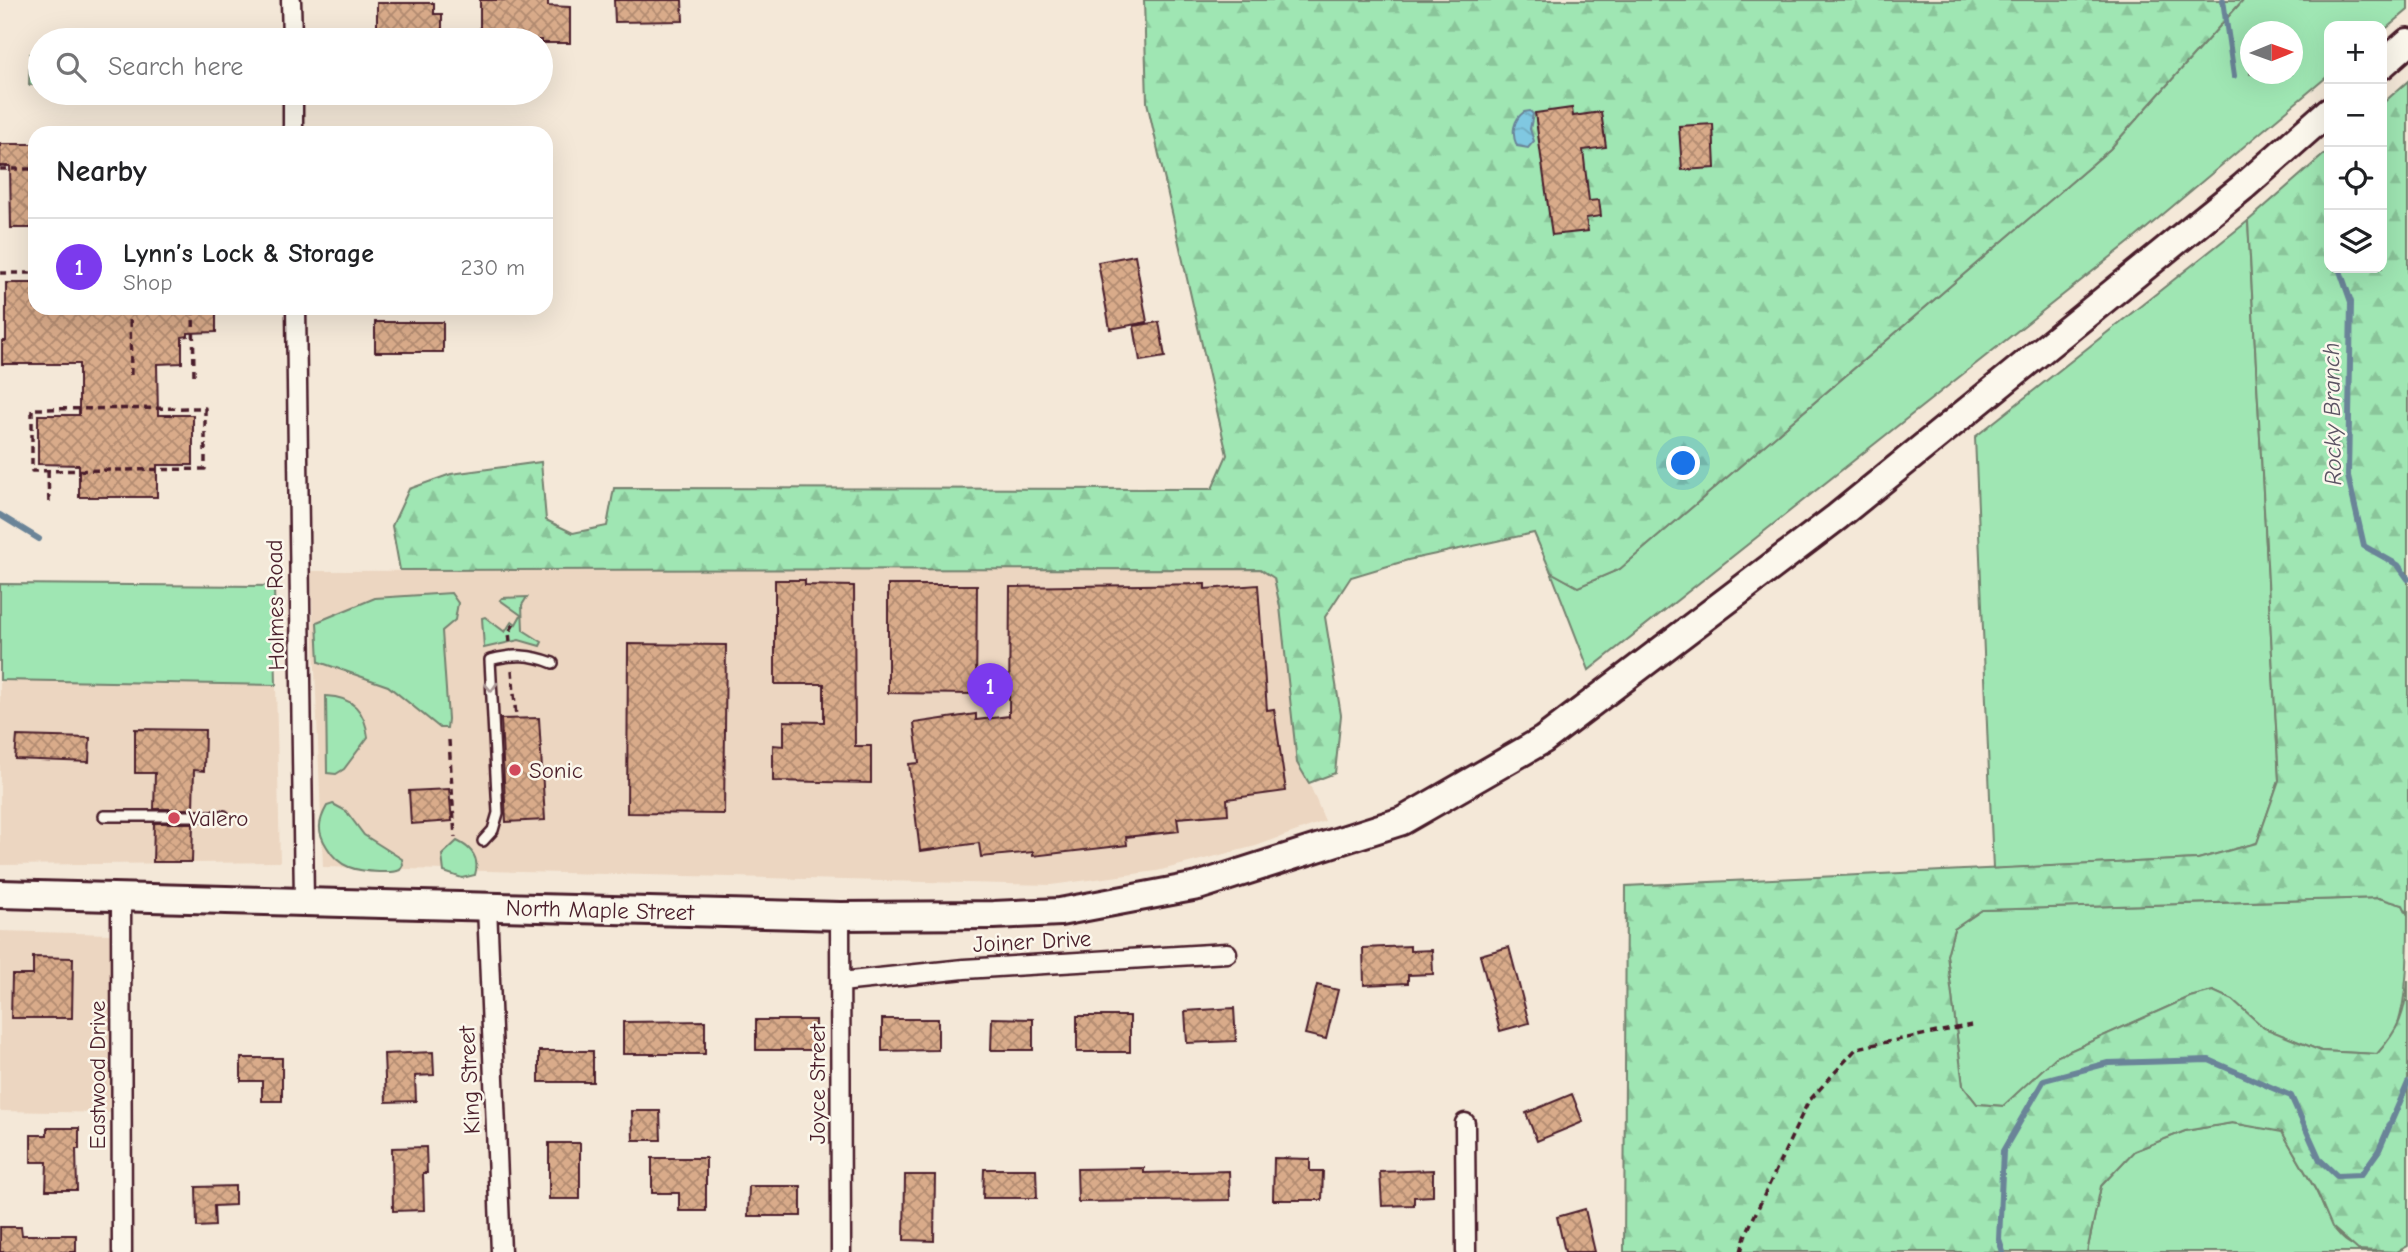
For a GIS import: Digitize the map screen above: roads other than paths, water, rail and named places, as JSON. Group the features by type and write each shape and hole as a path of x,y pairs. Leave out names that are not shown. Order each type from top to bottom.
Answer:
{"main road":[{"path":"2387,61 2408,42"},
{"name":"North Maple Street","path":"0,894 840,916 1059,912 1198,887 1402,821 1543,740 1845,511 2243,187 2324,115"}],"street":[{"path":"291,0 292,28"},
{"path":"293,105 293,126"},
{"name":"Holmes Road","path":"296,315 304,901"},
{"name":"Eastwood Drive","path":"121,898 122,1252"},
{"name":"King Street","path":"487,906 501,1252"},
{"name":"Joyce Street","path":"840,916 841,1252"},
{"name":"Joiner Drive","path":"841,982 964,969 1227,953"},
{"path":"1465,1123 1466,1252"}],"lane":[{"path":"483,841 493,830 498,813 490,660 515,654 534,655 553,663"},
{"path":"104,816 224,816"}],"water":[{"path":"1530,111 1533,114 1530,129 1534,141 1528,148 1517,146 1515,123 1520,115"}],"waterway":[{"name":"Rocky Branch","path":"2223,0 2234,76"},
{"name":"Rocky Branch","path":"2341,273 2351,302 2348,476 2364,546 2398,565 2408,579"},
{"path":"0,515 39,539"},
{"name":"Rocky Branch","path":"2003,1252 1999,1240 2003,1151 2044,1080 2108,1063 2209,1060 2291,1096 2320,1160 2337,1176 2361,1175 2379,1150 2408,1083"}],"place":[{"name":"Lynn’s Lock & Storage","path":"990,721"},
{"name":"Sonic","path":"515,770"},
{"name":"Valero","path":"174,818"}]}
